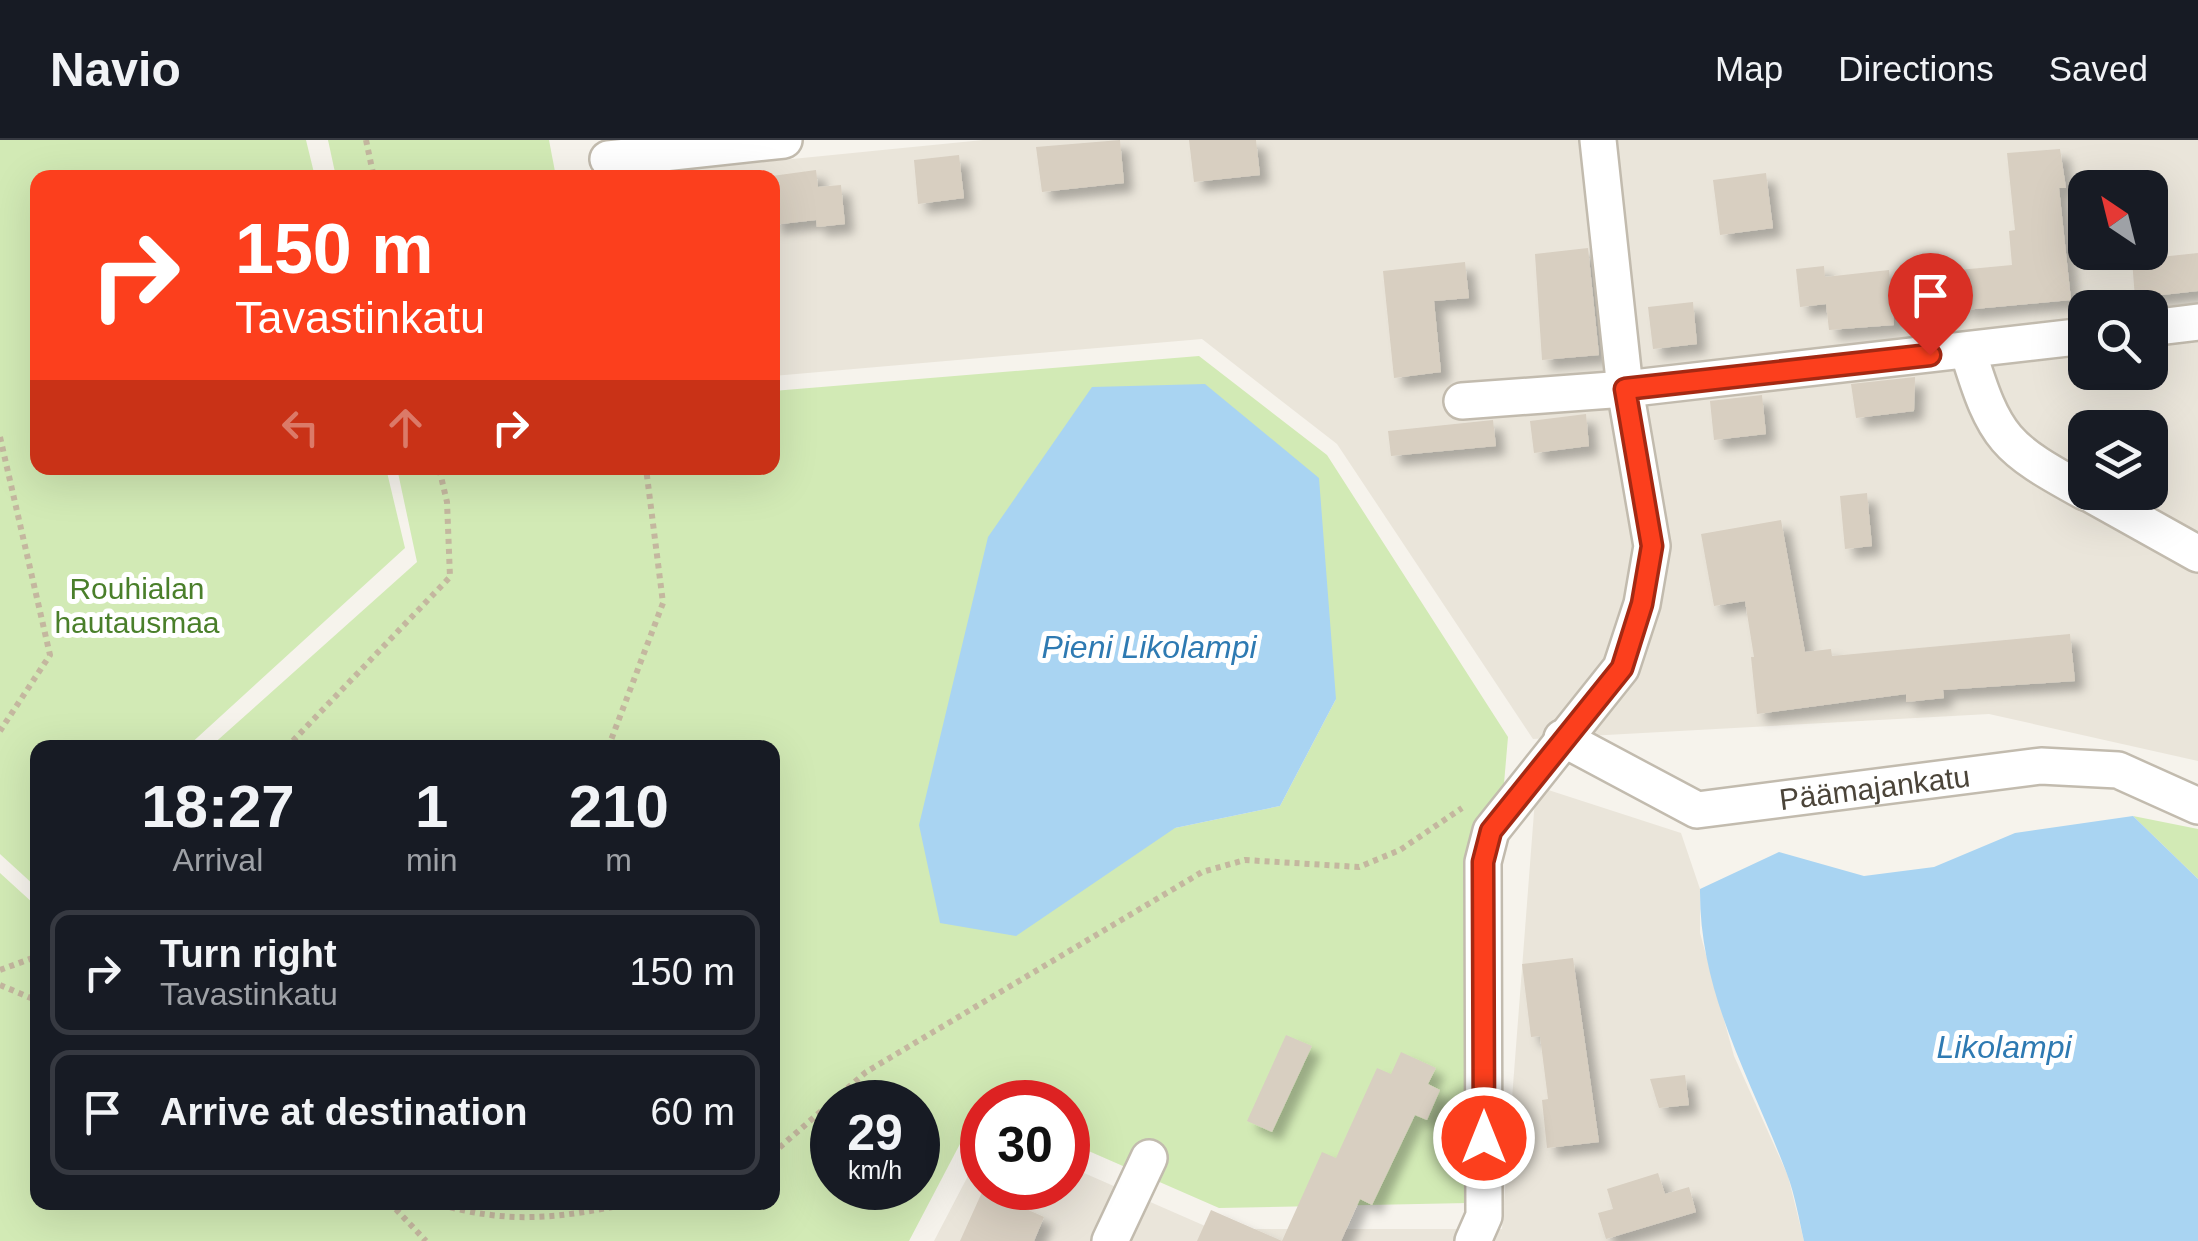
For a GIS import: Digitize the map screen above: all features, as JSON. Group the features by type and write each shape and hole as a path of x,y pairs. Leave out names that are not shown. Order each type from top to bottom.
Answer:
{"street":[{"path":"608,158 784,140"},
{"path":"1473,1241 1484,1216 1483,862 1491,831 1622,668 1642,604 1652,546 1625,389 1598,140"},
{"path":"2168,326 2198,322"},
{"path":"1462,401 1625,389 2068,338"},
{"path":"1968,351 1985,407 2018,454 2068,482"},
{"path":"2119,510 2198,554"},
{"name":"Päämajankatu","path":"1562,738 1697,810 2042,766 2118,770 2198,806"},
{"path":"1110,1241 1149,1158"}],"path":[{"path":"366,140 372,170"},
{"path":"0,437 50,654 0,731"},
{"path":"294,740 450,577 447,502 441,475"},
{"path":"611,740 664,603 647,475"},
{"path":"780,1147 866,1072 1202,872 1245,860 1359,867 1400,850 1471,802"},
{"path":"0,970 30,959"},
{"path":"0,986 30,998"},
{"path":"397,1210 426,1241"},
{"path":"457,1210 477,1216 546,1220 597,1210"}],"shaded area":[{"path":"983,140 2198,140 2198,761 1989,714 1533,739 1337,444 1202,339 780,375 780,170 683,170"},
{"path":"1536,786 1681,833 1700,889 1700,933 1734,1056 1788,1176 1804,1241 934,1241 960,1191 960,1210 1090,1210 1090,1176 1212,1229 1502,1229"}],"green space":[{"name":"Rouhialan hautausmaa","path":"0,140 306,140 313,170 30,170 30,475 388,475 405,548 195,740 30,740 30,881 0,854"},
{"path":"328,140 549,140 555,170 334,170"},
{"path":"1199,356 1327,455 1508,737 1468,1203 1219,1208 1090,1152 1090,1080 960,1080 960,1144 940,1182 940,1080 810,1080 810,1210 925,1210 909,1241 0,1241 0,873 30,900 30,1210 780,1210 780,740 218,740 417,562 398,475 780,475 780,390","holes":["1336,699 1280,806 1175,828"]},
{"path":"2133,816 2198,829 2198,879"}],"water":[{"name":"Pieni Likolampi","path":"1205,384 1319,478 1336,699 1280,806 1175,828 1016,936 940,923 919,825 988,537 1092,387"},
{"name":"Likolampi","path":"2133,816 2198,879 2198,1241 1804,1241 1787,1174 1718,1000 1702,928 1700,889 1779,852 1864,876 1934,867 2015,833"}],"building":[{"path":"1120,140 1124,183 1042,192 1036,147"},
{"path":"1189,140 1256,140 1260,175 1194,182"},
{"path":"2060,149 2066,188 2059,188 2068,300 1964,310 1959,270 2012,265 2009,231 2015,230 2007,153"},
{"path":"959,155 964,198 918,204 914,160"},
{"path":"816,170 818,187 841,185 845,224 817,227 816,220 780,224 780,175"},
{"path":"1766,173 1773,228 1720,235 1713,180"},
{"path":"1588,248 1599,355 1542,360 1535,254"},
{"path":"2198,253 2198,291 2168,294 2168,290 2134,290 2133,270 2168,270 2168,256"},
{"path":"1465,262 1469,298 1434,301 1441,372 1394,378 1383,271"},
{"path":"1824,266 1825,277 1889,270 1894,325 1829,330 1826,304 1800,307 1796,269"},
{"path":"1693,302 1697,344 1653,349 1648,307"},
{"path":"1915,377 1914,411 1856,418 1851,384"},
{"path":"1762,395 1766,434 1714,440 1710,401"},
{"path":"1586,414 1589,446 1534,453 1530,421"},
{"path":"1493,420 1496,446 1391,456 1388,431"},
{"path":"1867,493 1872,546 1845,549 1840,496"},
{"path":"1781,520 1805,652 1831,649 1832,656 2070,634 2075,681 1943,690 1944,698 1906,702 1906,694 1757,714 1754,657 1745,601 1714,606 1701,534"},
{"path":"1573,958 1599,1142 1547,1148 1542,1100 1548,1099 1540,1036 1531,1037 1522,964"},
{"path":"1286,1035 1312,1046 1272,1132 1247,1121"},
{"path":"1401,1052 1436,1068 1428,1084 1440,1090 1427,1120 1415,1115 1372,1205 1360,1199 1341,1241 1282,1241 1322,1152 1336,1158 1377,1068 1391,1074"},
{"path":"1685,1075 1689,1105 1659,1108 1650,1079"},
{"path":"1658,1173 1665,1194 1689,1187 1696,1212 1606,1239 1598,1213 1613,1209 1607,1189"},
{"path":"974,1210 1028,1210 1044,1217 1034,1241 960,1241"},
{"path":"1211,1210 1282,1241 1197,1241"}],"route":[{"path":"1484,1138 1483,862 1491,831 1540,765 1622,668 1642,604 1652,546 1625,389 1930,355"}]}
